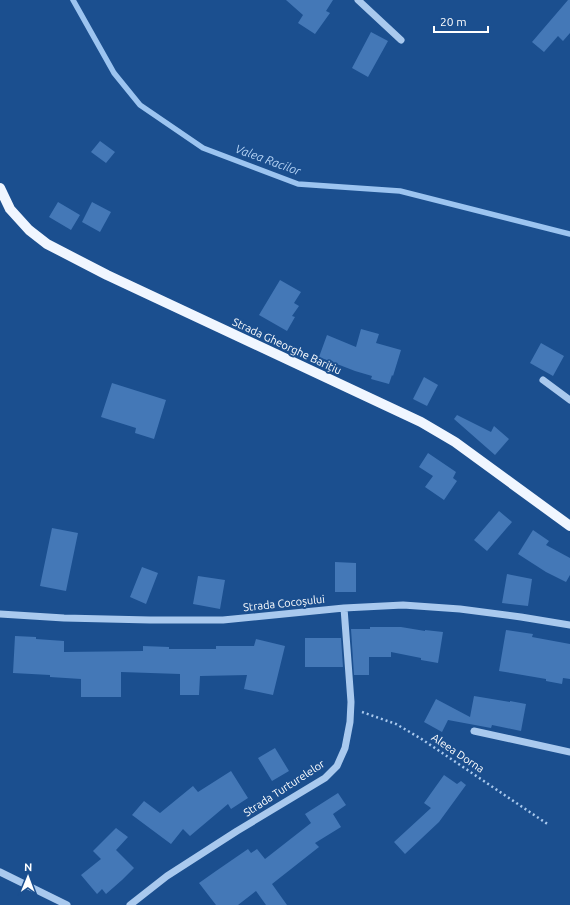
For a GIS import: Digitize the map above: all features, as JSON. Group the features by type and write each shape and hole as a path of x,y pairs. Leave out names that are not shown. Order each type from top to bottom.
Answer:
{"main road":[{"name":"Strada Gheorghe Barițiu","path":"0,188 10,209 29,230 48,244 106,275 421,422 455,442 570,526"}],"street":[{"path":"358,0 401,40"},
{"path":"543,380 570,400"},
{"name":"Strada Cocoșului","path":"0,614 64,618 223,620 344,608 403,605 460,609 570,624"},
{"name":"Strada Turturelelor","path":"130,905 167,876 237,831 325,778 337,766 345,748 351,708 344,608"},
{"path":"474,731 570,752"},
{"path":"0,872 67,905"}],"path":[{"name":"Aleea Dorna","path":"351,708 396,724 420,738 549,825"}],"building":[{"path":"286,0 333,0 326,11 330,13 315,34 298,23 303,15"},
{"path":"568,0 570,0 570,33 563,41 558,36 544,52 532,42"},
{"path":"371,32 388,41 368,77 352,68"},
{"path":"100,141 115,152 106,163 91,152"},
{"path":"58,202 80,215 71,230 49,217"},
{"path":"92,202 111,212 100,232 82,222"},
{"path":"280,280 301,292 294,303 299,306 292,316 295,317 287,331 259,315"},
{"path":"361,329 379,334 376,343 401,350 389,384 371,379 372,376 319,357 327,335 356,347"},
{"path":"541,343 564,356 553,376 530,363"},
{"path":"424,377 438,385 427,406 413,399"},
{"path":"112,383 166,400 154,439 135,433 136,428 101,417"},
{"path":"457,415 491,432 494,426 509,439 495,455 454,419"},
{"path":"428,453 456,472 453,478 457,481 444,500 425,487 433,476 419,467"},
{"path":"499,511 512,522 487,551 474,540"},
{"path":"52,528 78,533 66,591 40,586"},
{"path":"533,530 549,541 546,545 570,558 570,575 566,582 546,572 518,554"},
{"path":"335,562 356,563 356,592 335,592"},
{"path":"142,567 158,573 146,604 130,597"},
{"path":"507,574 532,579 528,606 502,603"},
{"path":"198,576 225,580 220,609 193,604"},
{"path":"370,627 401,627 443,632 438,663 391,652 391,657 369,657 369,675 354,675 351,629 370,629"},
{"path":"506,630 533,634 532,637 570,644 570,679 563,678 562,684 546,681 546,679 499,671"},
{"path":"15,636 64,641 64,652 143,651 143,646 169,647 169,649 216,649 216,646 254,646 256,639 285,646 273,695 244,689 247,675 200,676 199,695 180,695 180,674 121,672 121,697 81,697 81,679 50,677 50,675 13,673"},
{"path":"305,638 341,638 343,667 305,667"},
{"path":"474,696 526,704 521,731 492,725 491,728 448,720 442,732 424,722 436,699 470,717"},
{"path":"275,748 289,771 272,781 258,758"},
{"path":"231,771 248,798 231,809 228,804 190,836 183,829 171,844 132,815 144,801 160,813 193,786 198,792"},
{"path":"444,775 457,784 461,781 466,785 439,822 405,854 394,842 431,808 424,803"},
{"path":"338,793 346,805 333,814 341,827 315,843 319,847 272,884 287,905 266,905 256,891 238,905 216,905 199,883 248,849 251,853 257,849 265,859 311,823 305,814"},
{"path":"116,828 128,837 116,850 134,868 106,894 102,889 97,894 81,875 101,859 93,851"}],"waterway":[{"name":"Valea Racilor","path":"73,0 114,73 140,105 203,148 298,184 400,191 570,234"}]}
